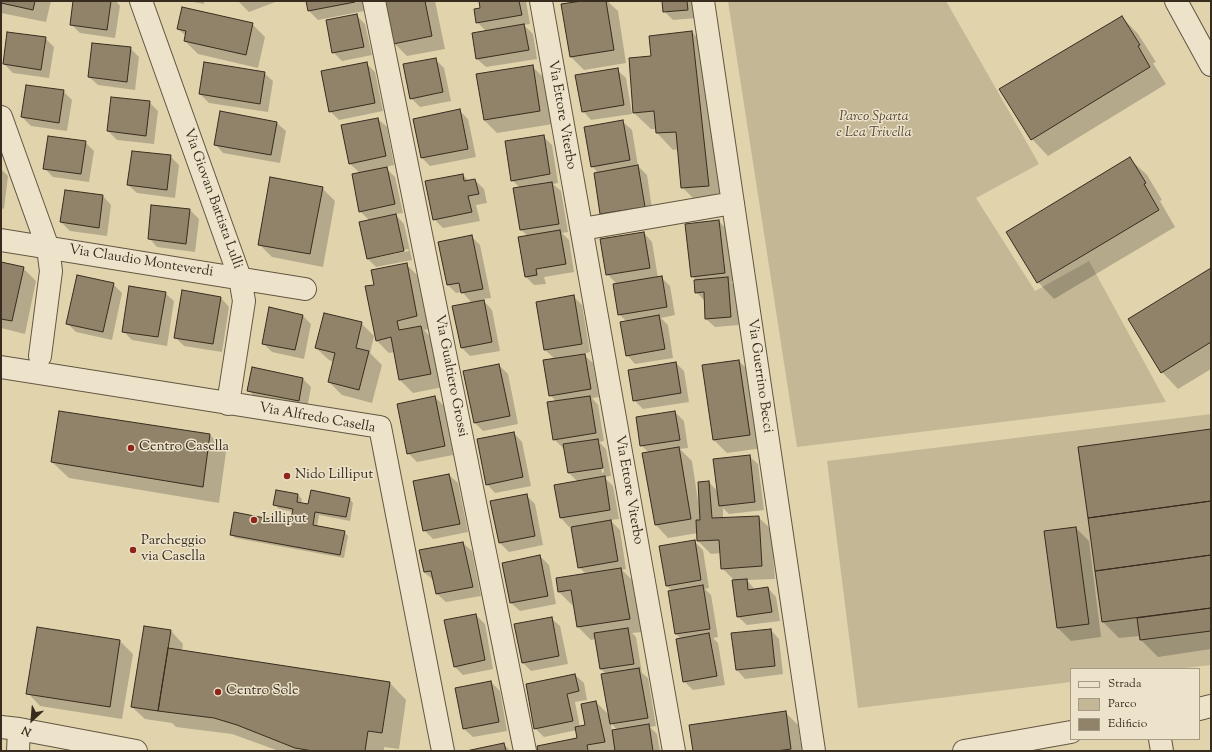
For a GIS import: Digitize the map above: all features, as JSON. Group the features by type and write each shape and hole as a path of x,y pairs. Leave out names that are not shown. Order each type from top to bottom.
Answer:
{"street":[{"name":"Via Giovan Battista Lulli","path":"141,1 240,278 244,301 228,404"},
{"name":"Via Gualtiero Grossi","path":"374,1 525,751"},
{"name":"Via Ettore Viterbo","path":"541,1 674,751"},
{"name":"Via Guerrino Becci","path":"703,1 814,751"},
{"path":"1176,1 1211,65"},
{"path":"1,117 48,248 51,271 40,356"},
{"path":"582,229 733,203"},
{"name":"Via Claudio Monteverdi","path":"1,240 305,289"},
{"name":"Via Alfredo Casella","path":"1,367 380,427 443,751"},
{"path":"1200,709 1211,706"},
{"path":"18,751 10,728 136,751"},
{"path":"964,751 1070,732"},
{"path":"1160,740 1162,751"}],"green space":[{"name":"Parco Sparta e Lea Trivella","path":"728,1 946,1 1039,164 976,198 1035,291 1089,261 1166,402 797,447"},
{"path":"1211,414 1211,665 1184,668 1070,668 1070,682 858,708 827,461"}],"building":[{"path":"1,1 35,1 33,10 1,3"},
{"path":"73,1 111,1 107,30 70,25"},
{"path":"306,1 355,1 355,2 308,11"},
{"path":"385,1 425,1 432,36 393,44"},
{"path":"479,1 519,1 522,15 476,23 474,9 480,8"},
{"path":"582,1 606,1 614,50 570,57 561,4"},
{"path":"662,1 687,1 688,10 663,12"},
{"path":"182,7 253,23 246,55 184,41 186,31 177,29"},
{"path":"357,14 364,47 332,53 326,20"},
{"path":"1122,16 1140,45 1138,46 1150,67 1031,140 999,89"},
{"path":"524,24 529,50 476,59 472,33"},
{"path":"692,31 709,186 681,188 676,132 656,133 654,111 633,113 629,58 651,56 649,36"},
{"path":"7,32 46,37 41,70 3,64"},
{"path":"92,43 131,47 127,82 88,77"},
{"path":"436,58 443,92 410,99 403,64"},
{"path":"204,62 265,72 260,104 199,94"},
{"path":"367,62 375,103 329,112 321,71"},
{"path":"533,65 540,111 484,120 476,74"},
{"path":"618,68 624,105 582,112 575,75"},
{"path":"26,85 64,90 59,123 21,117"},
{"path":"111,97 150,101 146,136 107,131"},
{"path":"460,109 468,149 421,158 413,119"},
{"path":"220,111 277,122 271,155 214,145"},
{"path":"378,118 386,156 349,164 341,125"},
{"path":"623,120 630,160 591,167 584,127"},
{"path":"544,135 550,174 511,181 505,141"},
{"path":"48,136 86,141 81,174 43,169"},
{"path":"132,151 171,155 167,190 127,185"},
{"path":"1130,157 1146,183 1144,184 1159,210 1037,283 1006,232"},
{"path":"638,165 645,207 600,214 594,173"},
{"path":"387,167 395,204 359,212 352,174"},
{"path":"463,174 464,181 475,179 479,194 468,196 472,212 433,220 425,181"},
{"path":"270,177 323,187 310,254 258,245"},
{"path":"552,182 559,224 520,230 513,188"},
{"path":"65,190 103,195 99,228 60,222"},
{"path":"151,205 190,209 186,244 148,239"},
{"path":"396,214 404,251 367,259 359,222"},
{"path":"719,220 725,273 691,277 685,224"},
{"path":"560,230 566,264 536,269 537,275 525,277 518,237"},
{"path":"644,232 650,268 606,275 600,239"},
{"path":"472,235 483,289 461,293 459,283 447,285 438,242"},
{"path":"1,262 24,267 12,321 1,319"},
{"path":"407,263 417,316 397,321 399,330 421,326 431,374 399,380 391,337 376,341 365,286 374,285 371,270"},
{"path":"1211,268 1211,342 1161,373 1128,319"},
{"path":"77,275 114,283 103,332 66,324"},
{"path":"662,276 667,307 618,315 613,284"},
{"path":"728,277 731,317 705,319 704,292 695,293 694,280"},
{"path":"129,286 166,292 158,337 122,332"},
{"path":"182,290 221,297 213,344 174,338"},
{"path":"574,295 582,344 544,350 536,302"},
{"path":"484,300 492,342 461,348 452,306"},
{"path":"269,307 303,315 295,350 262,344"},
{"path":"324,313 362,322 356,348 369,351 359,390 328,382 335,353 315,348"},
{"path":"659,315 665,349 626,356 620,322"},
{"path":"585,354 591,389 549,396 543,360"},
{"path":"739,360 750,435 713,440 702,365"},
{"path":"676,362 681,393 633,401 628,370"},
{"path":"499,364 510,416 474,423 463,371"},
{"path":"252,367 303,378 299,401 247,391"},
{"path":"435,396 445,446 407,454 397,404"},
{"path":"590,396 596,433 553,440 547,402"},
{"name":"Centro Casella","path":"59,411 210,434 203,487 51,462"},
{"path":"675,411 680,440 640,446 636,417"},
{"path":"1211,429 1211,501 1088,518 1078,447"},
{"path":"514,432 523,477 486,485 477,439"},
{"path":"598,439 603,468 568,473 563,444"},
{"path":"679,447 691,519 655,525 642,453"},
{"path":"750,455 755,502 719,506 713,459"},
{"path":"449,474 460,524 423,531 413,481"},
{"path":"605,476 610,510 560,518 554,485"},
{"path":"709,481 712,518 759,516 762,566 721,569 719,540 697,541 696,520 700,520 698,482"},
{"name":"Lilliput","path":"276,490 298,494 297,502 308,504 311,490 350,498 346,517 315,512 313,525 345,531 340,555 230,535 234,512 290,523 293,509 273,505"},
{"path":"527,494 535,536 499,543 490,501"},
{"path":"1211,501 1211,555 1095,571 1088,518"},
{"path":"611,520 618,561 578,568 571,527"},
{"path":"1076,527 1089,624 1057,628 1044,531"},
{"path":"695,540 701,580 666,586 659,546"},
{"path":"463,542 473,587 436,594 431,571 424,572 419,550"},
{"path":"540,555 548,596 510,603 502,563"},
{"path":"1211,555 1211,608 1102,622 1095,571"},
{"path":"621,568 630,619 577,627 571,590 558,592 556,578"},
{"path":"747,579 748,590 768,587 772,612 737,617 732,580"},
{"path":"703,585 710,629 675,634 668,591"},
{"path":"1211,608 1211,631 1140,640 1137,618"},
{"path":"476,614 485,660 454,667 444,620"},
{"path":"552,617 559,656 522,663 514,624"},
{"path":"144,626 171,630 158,711 131,707"},
{"path":"37,627 120,640 110,707 26,694"},
{"path":"628,628 634,664 600,669 594,633"},
{"path":"771,629 775,666 736,670 731,633"},
{"path":"709,633 717,676 683,682 676,639"},
{"path":"168,648 390,682 382,733 368,731 365,751 313,751 295,748 237,725 214,718 158,711"},
{"path":"639,668 648,718 610,724 601,674"},
{"path":"575,674 579,691 567,694 573,721 534,729 526,684"},
{"path":"491,681 499,722 463,729 455,688"},
{"path":"596,701 605,742 587,745 588,751 538,751 537,746 577,738 575,727 585,725 581,704"},
{"path":"786,711 791,749 776,751 693,751 689,725"},
{"path":"649,724 653,751 615,751 612,730"},
{"path":"504,743 506,751 466,751"}],"place":[{"name":"Centro Casella","path":"131,448"},
{"name":"Nido Lilliput","path":"287,476"},
{"name":"Lilliput","path":"254,520"},
{"name":"Parcheggio via Casella","path":"133,550"},
{"name":"Centro Sole","path":"218,692"}]}
